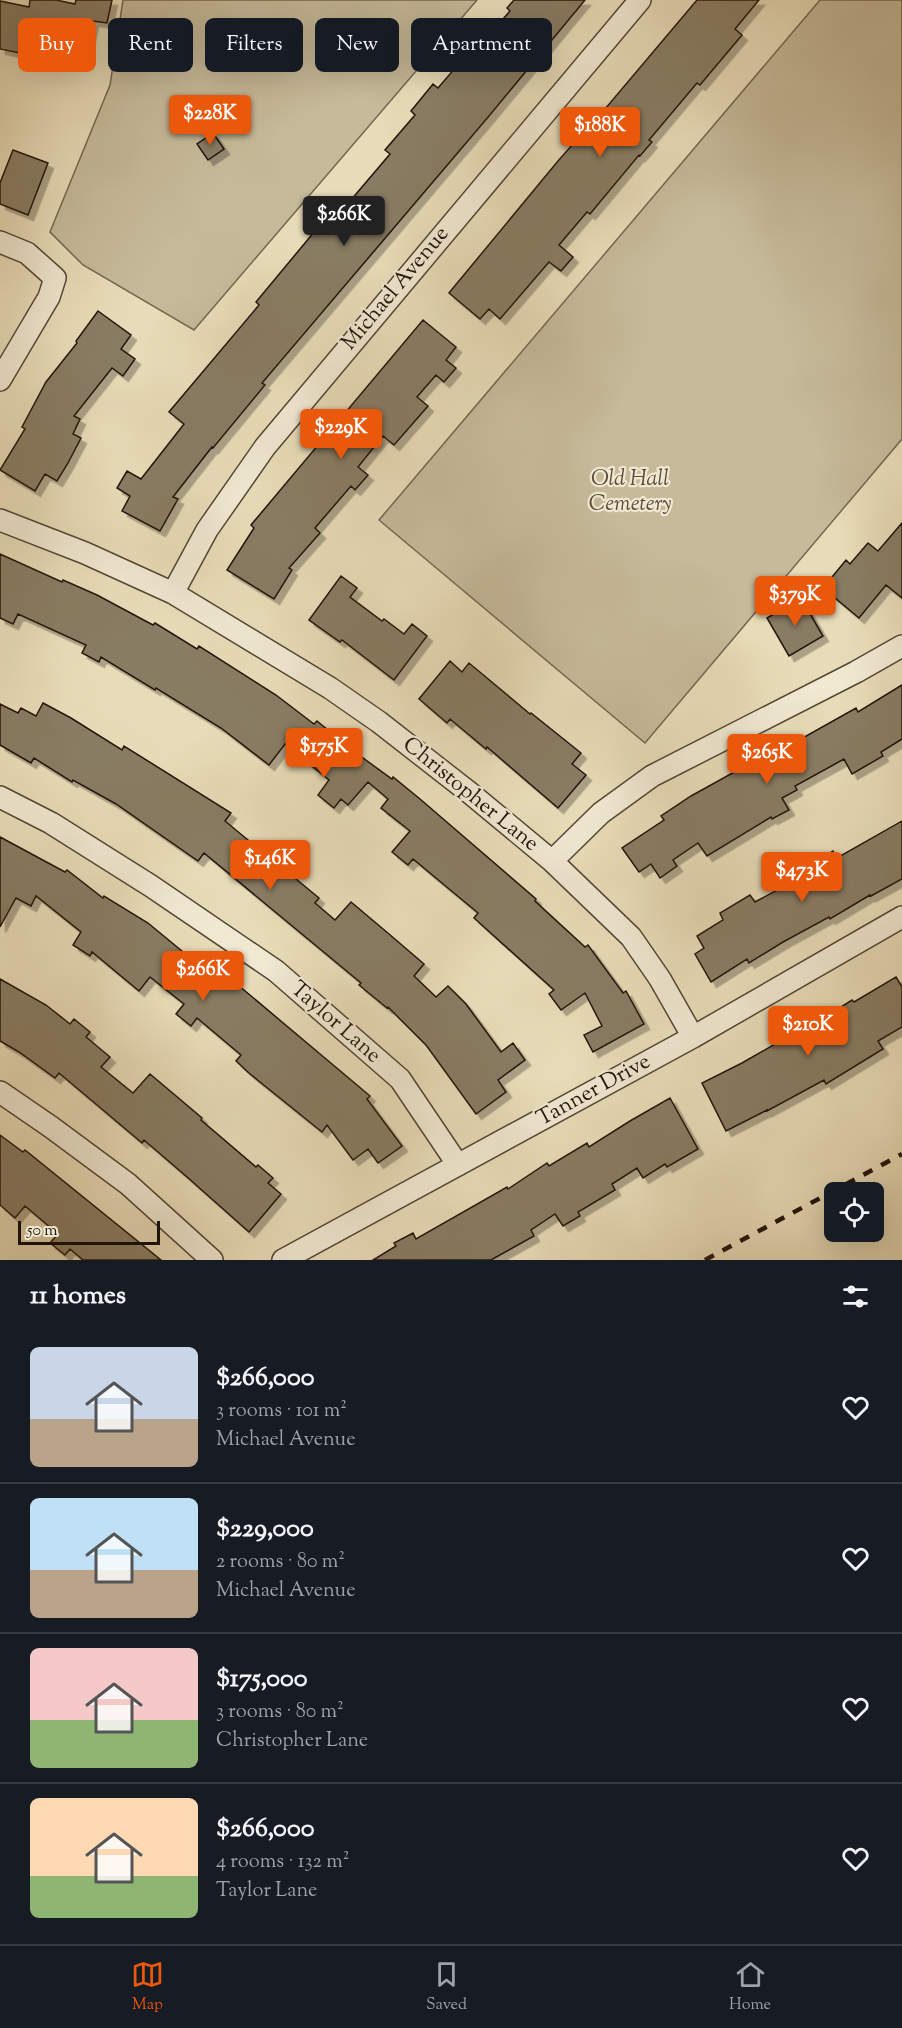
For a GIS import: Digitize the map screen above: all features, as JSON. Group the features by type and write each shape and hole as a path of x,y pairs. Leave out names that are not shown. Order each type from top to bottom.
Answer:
{"street":[{"name":"Michael Avenue","path":"173,593 207,530 265,447 640,0"},
{"path":"0,243 27,253 55,278 49,297 0,380"},
{"name":"Christopher Lane","path":"0,520 85,553 173,593 330,688 379,722 552,861 631,937 660,979 693,1037"},
{"path":"552,861 601,813 651,776 856,672 902,646"},
{"name":"Taylor Lane","path":"0,797 51,823 151,886 276,971 400,1079 458,1165"},
{"name":"Tanner Drive","path":"283,1260 693,1037 902,917"},
{"path":"0,1092 128,1184 212,1260"}],"green space":[{"path":"123,0 477,0 462,18 411,18 411,72 415,72 194,330 83,265 50,232 110,85 112,72 193,72 193,18 120,18"},
{"name":"Old Hall Cemetery","path":"820,0 902,0 902,439 645,743 379,520"}],"building":[{"path":"30,0 56,0 75,4 76,0 112,0 107,23 96,21 96,18 18,18 18,53 0,49 0,1 29,7"},
{"path":"514,0 585,0 552,40 552,18 504,18 510,11 507,8"},
{"path":"697,0 759,0 735,29 742,35 700,85 697,83 649,140 652,142 590,214 587,212 559,245 573,257 561,271 549,262 500,319 489,309 480,319 449,293 558,161 589,128"},
{"path":"452,72 525,72 262,383 265,385 173,497 178,499 160,531 122,511 130,496 117,488 127,471 141,479 184,424 169,412 259,305 256,302 339,202 345,207 390,154 385,150 415,115 411,111 433,84 438,88"},
{"path":"213,133 224,149 208,160 197,144"},
{"path":"13,150 48,163 28,215 0,204 0,183"},
{"path":"98,311 131,335 121,349 135,359 123,376 112,368 74,416 80,419 73,434 81,438 68,463 57,481 45,474 35,491 0,470 25,429 22,427 46,382 77,343 76,341"},
{"path":"423,320 456,347 446,360 456,368 444,382 436,375 417,397 428,406 394,445 383,436 358,467 368,475 355,490 351,486 315,528 320,533 289,568 292,570 274,599 227,570 254,528 251,525"},
{"path":"902,523 902,598 886,585 859,618 823,588 846,560 850,564 868,543 878,551"},
{"path":"0,554 97,595 153,625 155,623 197,649 199,646 276,695 314,724 317,721 352,750 392,779 393,777 420,799 536,899 535,901 585,947 588,945 623,993 626,991 644,1024 593,1052 584,1035 602,1026 585,993 561,1010 549,994 554,990 474,918 478,913 413,859 408,865 392,852 410,831 381,808 388,799 368,782 348,805 341,799 334,808 318,795 329,780 285,744 269,765 221,728 156,688 155,690 101,657 99,662 82,653 86,645 18,614 13,624 0,618"},
{"path":"341,576 357,588 350,597 382,621 384,619 404,634 412,624 427,636 394,680 342,640 340,642 309,620"},
{"path":"801,598 823,636 789,656 767,618"},
{"path":"450,661 462,672 469,663 581,753 572,764 586,775 558,808 487,747 486,749 450,719 447,723 419,699"},
{"path":"902,685 902,739 881,752 883,756 852,774 844,759 795,786 797,790 782,798 789,810 772,819 771,817 707,856 698,843 673,860 677,866 660,878 651,864 639,872 622,848 664,820 661,816 691,796 774,750 776,753 856,708 858,712"},
{"path":"43,703 122,750 124,746 231,813 225,821 277,864 286,853 299,864 290,874 319,898 315,903 335,920 351,902 424,964 414,976 436,997 448,986 466,1004 501,1052 513,1043 525,1060 498,1080 506,1092 476,1114 426,1045 388,1007 204,853 198,861 116,804 73,780 72,782 34,758 31,763 0,745 0,704 18,713 21,708 36,716"},
{"path":"902,821 902,879 783,942 749,963 747,959 711,982 695,954 704,948 697,936 723,920 720,913 750,895 755,902 820,867 817,861 833,851 837,858"},
{"path":"0,837 65,872 67,870 103,898 104,896 148,923 194,961 198,957 236,987 238,985 370,1096 367,1099 402,1146 378,1163 368,1149 353,1160 327,1125 322,1132 250,1074 236,1061 241,1055 197,1018 191,1026 176,1014 184,1004 150,977 139,991 92,952 90,956 73,945 81,932 36,896 31,906 16,898 0,927"},
{"path":"896,977 902,987 902,1027 878,1041 883,1049 826,1084 824,1080 726,1131 702,1083 815,1021 816,1023 852,1000 854,1002"},
{"path":"0,979 46,1005 70,1024 74,1019 90,1032 86,1037 110,1057 101,1067 133,1093 150,1074 256,1167 258,1165 273,1178 268,1183 281,1194 249,1232 144,1140 142,1143 59,1073 55,1078 0,1041"},
{"path":"670,1098 698,1149 667,1167 665,1164 643,1178 637,1168 612,1184 615,1190 578,1212 580,1216 563,1226 555,1214 531,1230 534,1236 491,1260 373,1260 396,1246 394,1243 413,1233 416,1239 507,1187 508,1189 547,1163 549,1166 587,1143 589,1147"},
{"path":"0,1135 23,1152 25,1150 161,1260 83,1260 70,1249 65,1255 50,1243 58,1234 25,1206 15,1218 0,1205"}],"railway":[{"path":"705,1260 902,1154"}]}
